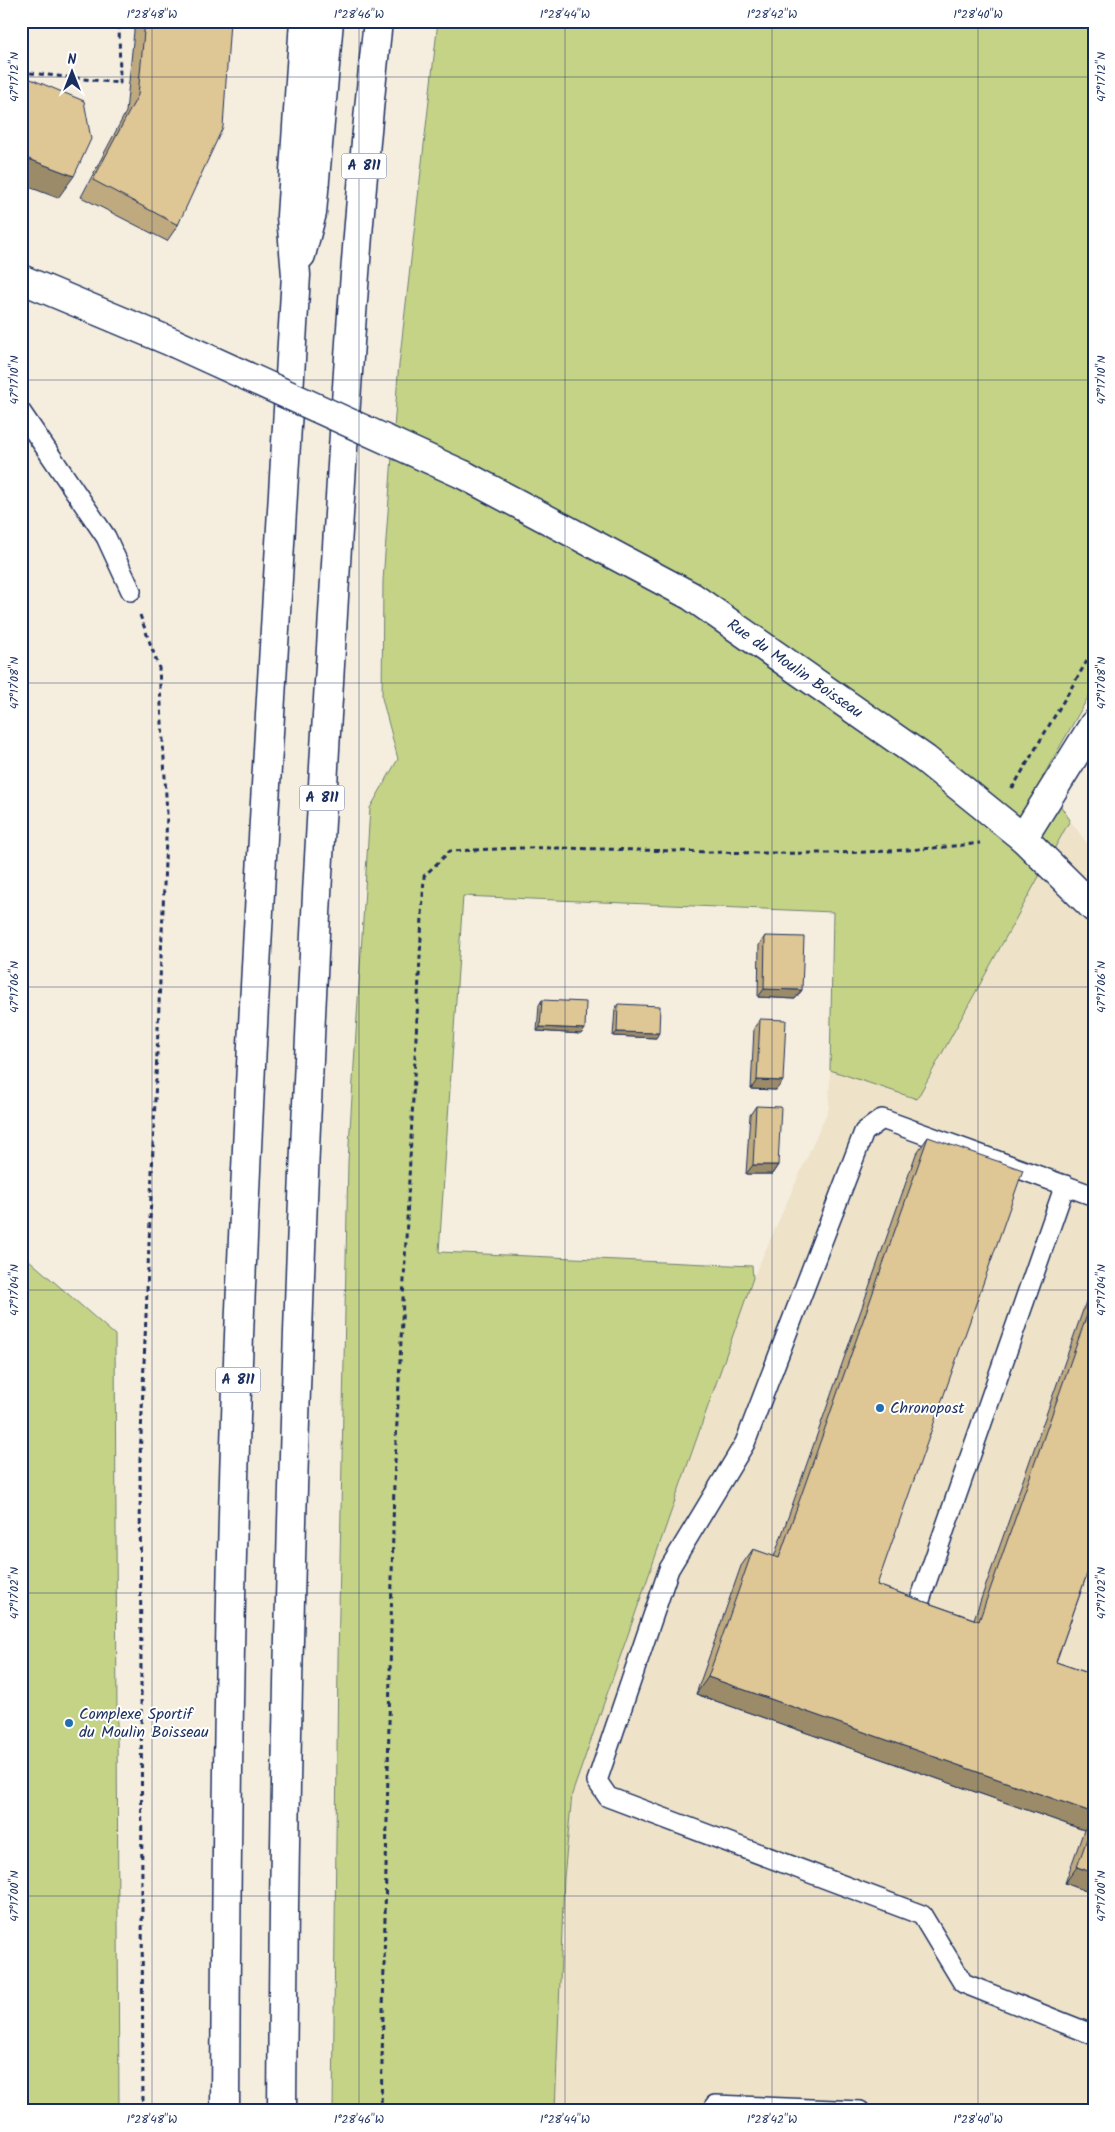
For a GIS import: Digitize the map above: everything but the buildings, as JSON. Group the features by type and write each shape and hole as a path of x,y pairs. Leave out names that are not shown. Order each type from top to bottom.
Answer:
{"main road":[{"name":"A 811","path":"225,2111 228,1743 235,1447 263,819 296,275 291,216 304,21"},
{"path":"296,275 312,213 329,21"},
{"name":"A 811","path":"282,2111 291,1510 310,1009 341,491 365,152 378,21"},
{"name":"Rue du Moulin Boisseau","path":"21,279 174,343 464,475 691,596 925,760 1023,838 1094,908"},
{"path":"1023,838 1094,724"}],"lane":[{"path":"21,412 106,537 131,591"},
{"path":"1094,1196 882,1119 864,1132 745,1443 670,1569 597,1781 608,1797 922,1915 963,1983 1094,2035"},
{"path":"920,1600 1065,1185"},
{"path":"715,2111 715,2105 860,2111"}],"path":[{"path":"21,72 120,83 119,21"},
{"path":"131,591 160,668 167,814 140,1459 143,2111"},
{"path":"1005,782 1013,787 1094,649"},
{"path":"380,2111 394,1482 424,876 450,851 550,848 784,852 932,849 1023,838"}],"shaded area":[{"path":"1070,820 1094,853 1094,2111 555,2111 564,1878 572,1794 753,1278 829,1108 830,1070 917,1099"}],"green space":[{"path":"438,21 1094,21 1094,687 1042,778 1070,820 917,1099 830,1070 833,912 463,896 439,1252 752,1266 753,1278 572,1794 564,1878 555,2111 333,2111 338,1660 348,1161 370,808 398,759 382,698 383,581 398,374"},
{"name":"Complexe Sportif du Moulin Boisseau","path":"21,1253 115,1335 119,2111 21,2111"}],"place":[{"name":"Chronopost","path":"880,1408"},
{"name":"Complexe Sportif du Moulin Boisseau","path":"69,1723"}]}
